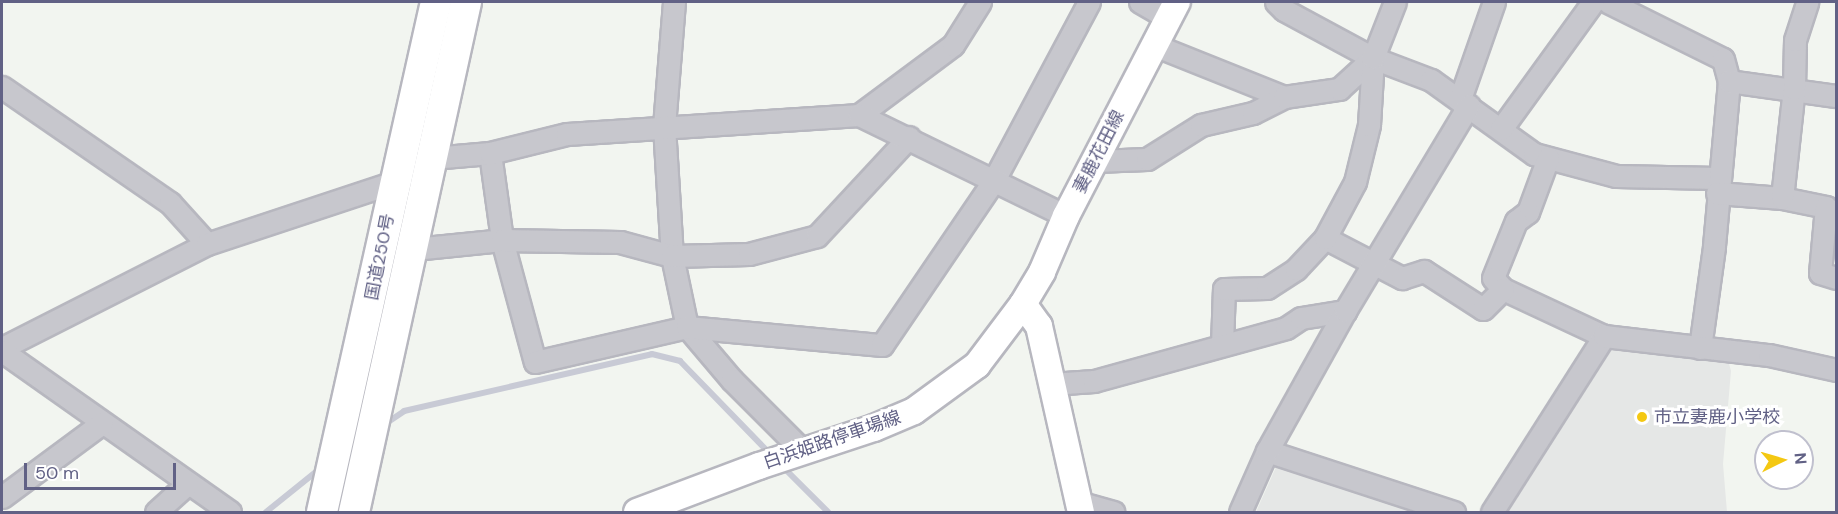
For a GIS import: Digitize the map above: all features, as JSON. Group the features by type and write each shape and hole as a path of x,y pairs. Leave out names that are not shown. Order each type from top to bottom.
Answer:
{"highway":[{"name":"国道250号","path":"322,513 367,322 395,182 436,2"},
{"name":"国道250号","path":"354,513 414,249 466,2"}],"main road":[{"name":"妻鹿花田線","path":"1023,304 1173,10"},
{"path":"1023,304 1040,326 1050,384 1079,507"},
{"name":"白浜姫路停車場線","path":"637,513 759,466 874,428 914,411 947,390 977,365 1023,304"}],"street":[{"path":"674,2 663,126 672,256 687,327 796,453"},
{"path":"859,115 953,45 980,2"},
{"path":"490,153 501,240 535,362 687,327 882,345 994,180 1089,2"},
{"path":"1140,2 1173,10"},
{"path":"1276,2 1284,10 1373,58 1431,80 1465,102 1534,154 1616,176 1718,185 1826,207 1820,273 1836,278"},
{"path":"1222,345 1224,289 1267,288 1296,269 1325,238 1355,182 1369,124 1373,58 1395,2"},
{"path":"1240,513 1267,451 1465,102 1494,2"},
{"path":"1501,129 1593,2"},
{"path":"1608,2 1723,60 1729,81 1700,348"},
{"path":"1782,198 1794,88 1795,40 1807,2"},
{"path":"1154,45 1284,97"},
{"path":"1095,161 1147,159 1201,125 1253,113 1284,97 1338,89 1373,58"},
{"path":"1729,81 1794,88 1836,96"},
{"path":"2,87 170,203 207,244"},
{"path":"230,513 2,349 207,244 395,182 432,158 490,153 567,134 859,115 909,137 1066,216"},
{"path":"414,249 501,240 620,242 672,256 748,254 817,236 909,137"},
{"path":"1548,158 1528,212 1516,221 1492,278 1503,289 1604,336 1835,364"},
{"path":"1325,238 1402,278 1424,271 1483,309 1503,289"},
{"path":"1050,384 1094,381 1286,328 1301,318 1345,311"},
{"path":"1492,513 1604,336"},
{"path":"2,497 102,423"},
{"path":"1267,451 1454,513"},
{"path":"156,513 187,484"},
{"path":"1079,507 1114,513"}],"shaded area":[{"name":"市立妻鹿小学校","path":"1602,346 1727,356 1731,371 1723,464 1727,512 1495,512"},
{"path":"1286,466 1433,512 1256,512 1276,467"}],"waterway":[{"path":"385,424 404,411 652,354 680,361 771,455"},
{"path":"782,466 828,512"},
{"path":"266,512 322,467"}],"place":[{"name":"市立妻鹿小学校","path":"1642,417"}]}
